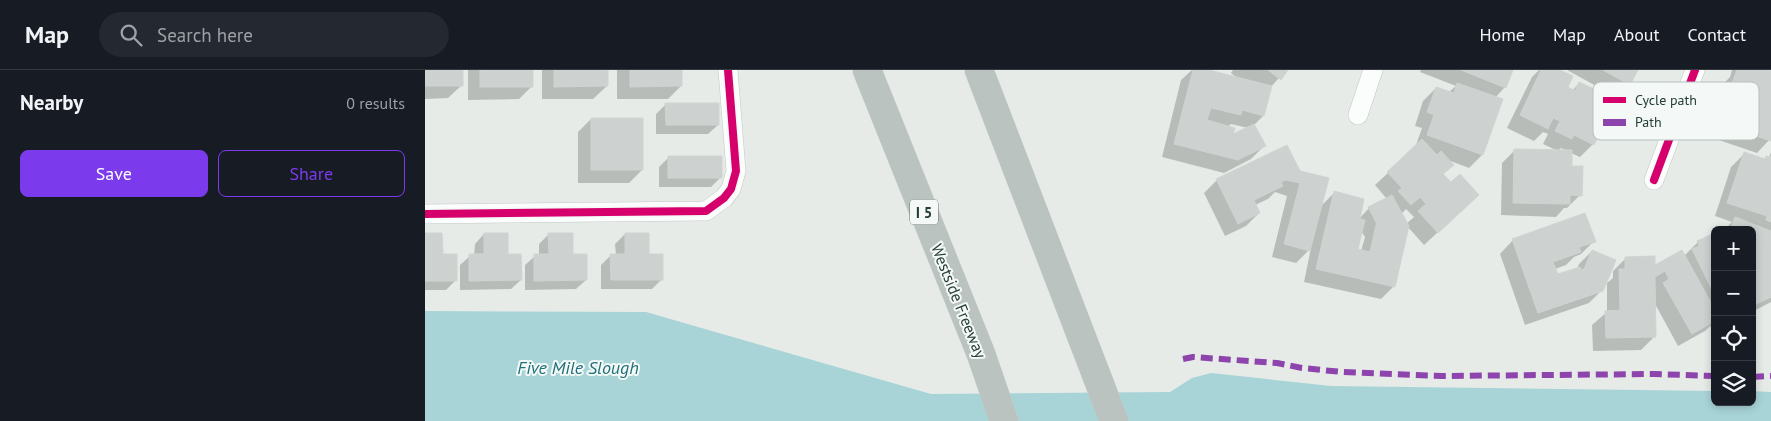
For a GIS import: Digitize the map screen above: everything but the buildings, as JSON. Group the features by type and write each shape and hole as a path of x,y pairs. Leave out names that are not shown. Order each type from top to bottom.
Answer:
{"highway":[{"name":"Westside Freeway","path":"867,70 981,354 1004,421"},
{"path":"979,70 1114,421"}],"street":[{"path":"425,214 706,211 724,198 731,189 736,171 728,70"},
{"path":"1358,115 1373,70"},
{"path":"1691,82 1695,70"},
{"path":"1654,180 1669,140"}],"water":[{"name":"Five Mile Slough","path":"425,311 646,312 931,394 1170,392 1192,378 1211,373 1331,386 1711,391 1711,406 1756,406 1756,391 1771,392 1771,421 425,421"}],"marked path":[{"path":"1183,359 1193,357 1277,363 1302,368 1342,372 1442,376 1654,374 1711,376"},
{"path":"1756,377 1771,376"}],"cycle path":[{"path":"425,214 706,211 724,198 731,189 736,171 728,70"},
{"path":"1691,82 1695,70"},
{"path":"1654,180 1669,140"}]}
